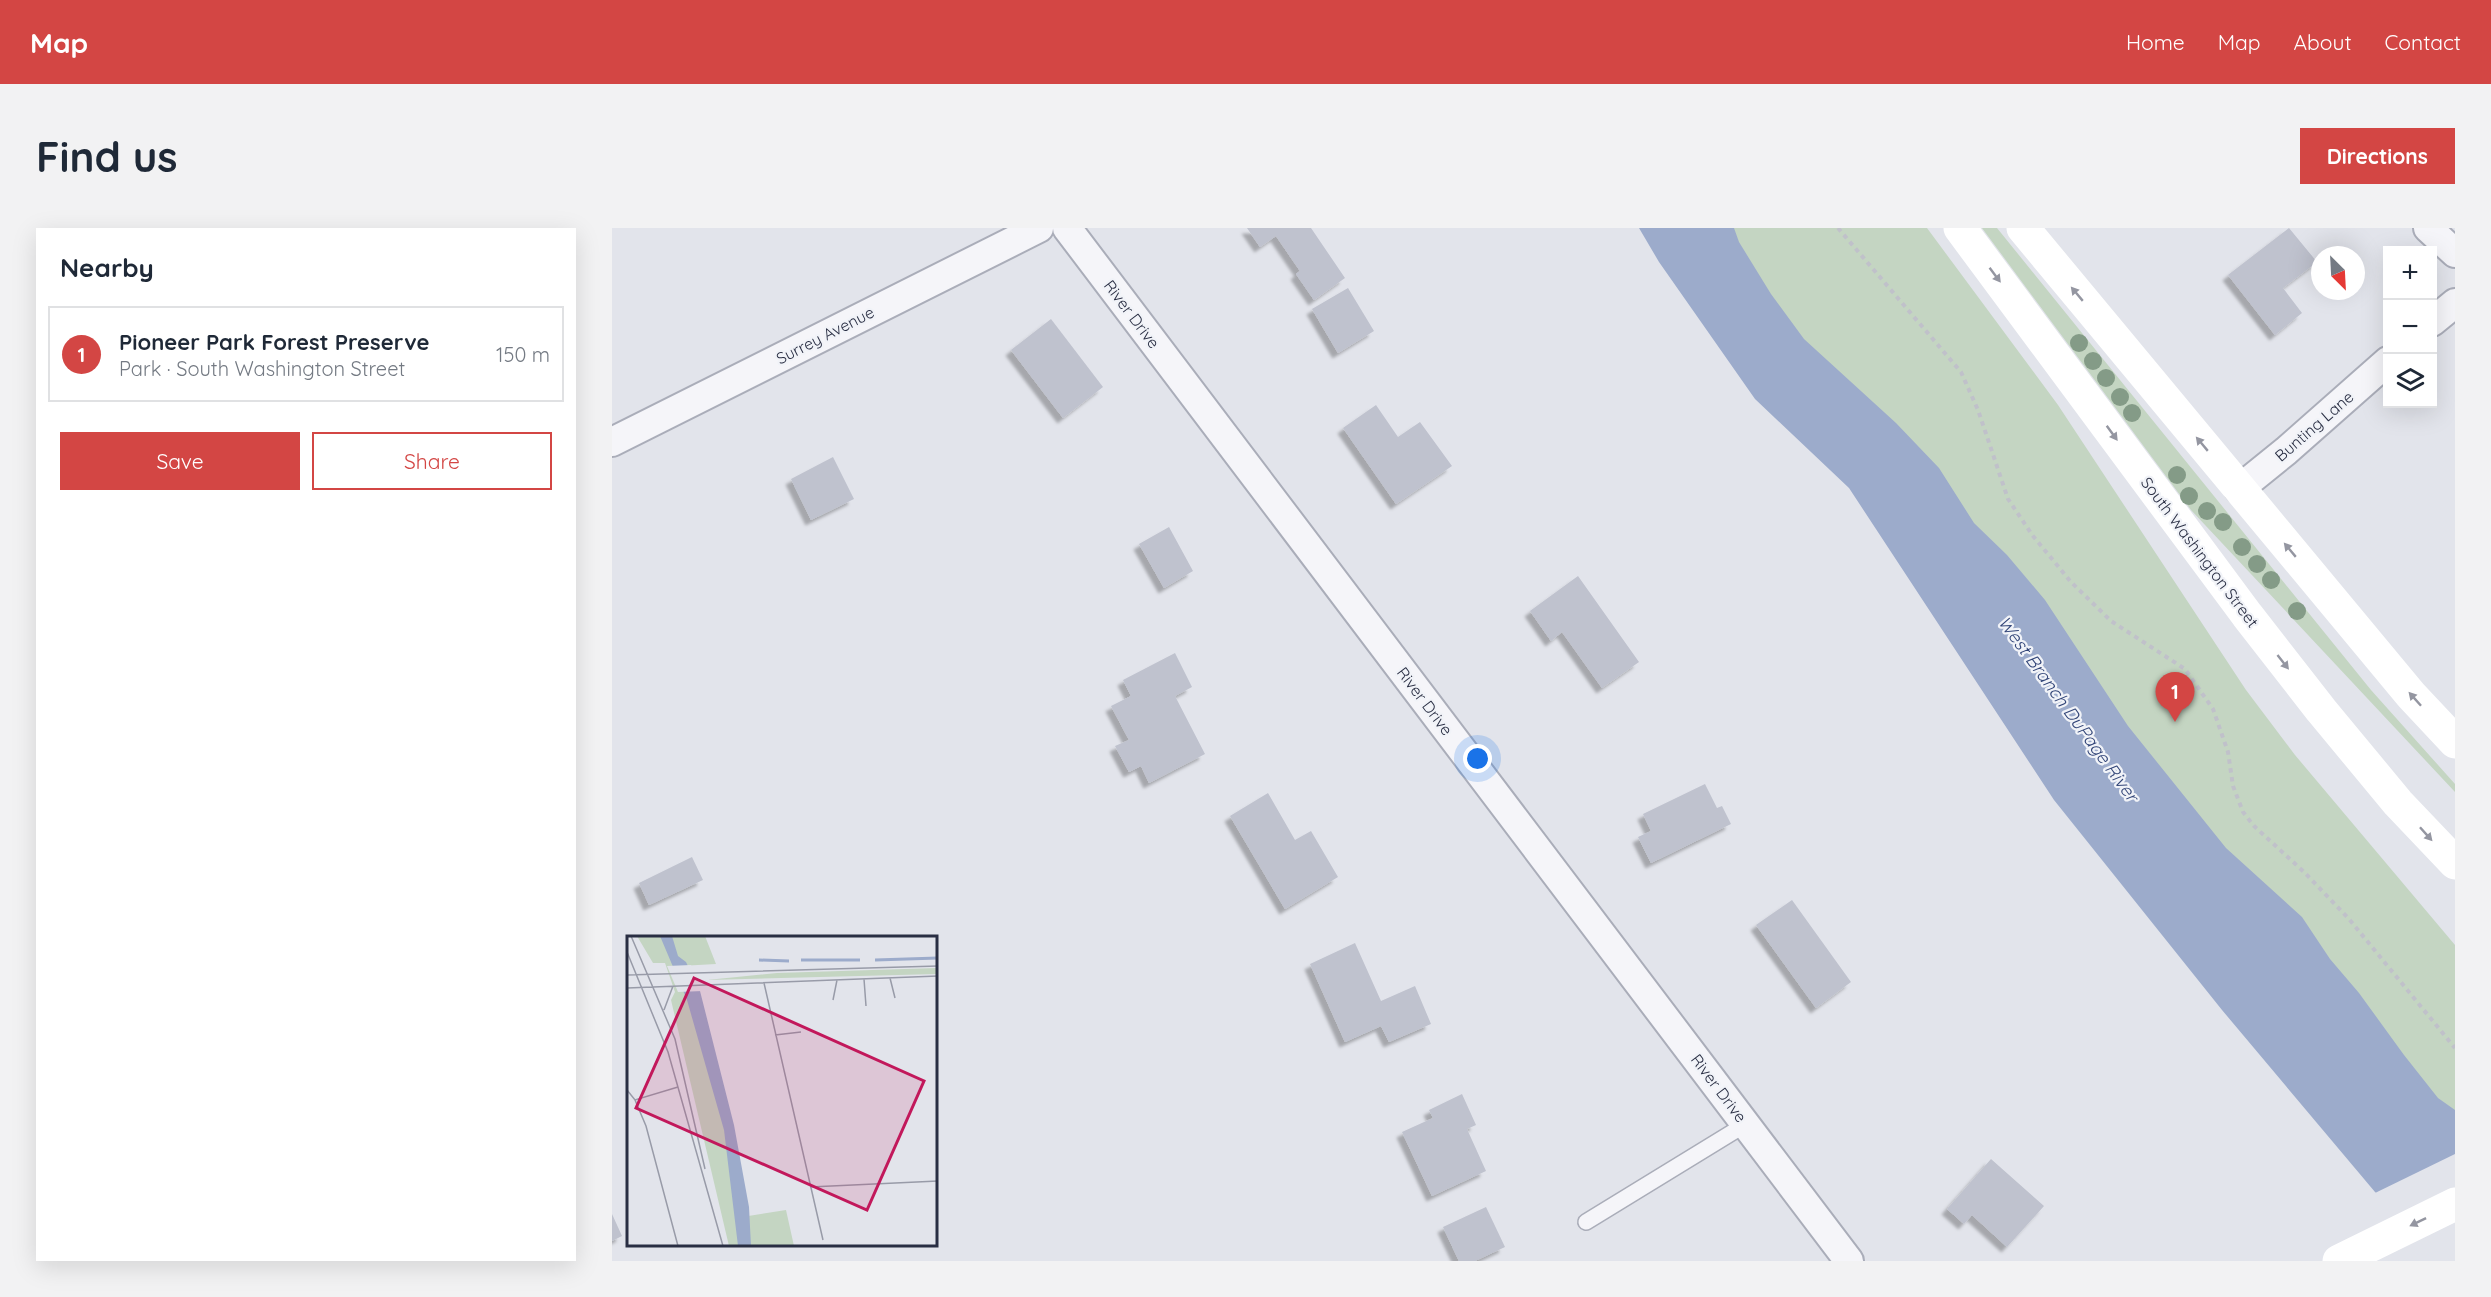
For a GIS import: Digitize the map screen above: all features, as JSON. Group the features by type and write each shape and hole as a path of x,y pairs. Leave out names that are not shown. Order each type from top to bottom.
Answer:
{"main road":[{"name":"South Washington Street","path":"1960,228 2307,693 2398,803 2455,863"},
{"path":"2023,228 2411,695 2455,742"},
{"path":"2339,1261 2455,1204"}],"street":[{"name":"Surrey Avenue","path":"612,442 1039,228"},
{"name":"River Drive","path":"1067,228 1849,1261"},
{"path":"2428,228 2455,253"},
{"path":"2437,319 2455,303"},
{"name":"Bunting Lane","path":"2239,489 2286,452 2383,365"}],"lane":[{"path":"1586,1222 1746,1124"}],"path":[{"path":"1838,228 1961,372 1978,410 2008,499 2033,536 2071,582 2111,621 2186,669 2212,709 2228,752 2233,786 2243,812 2254,826 2304,872 2349,919 2455,1048"}],"green space":[{"path":"1685,228 1927,228 2058,405 2246,690 2295,755 2455,945 2455,1188"},
{"path":"1982,228 1997,228 2371,690 2455,784 2455,792 2191,510"}],"water":[{"name":"West Branch DuPage River","path":"1639,228 1734,228 1739,242 1771,294 1804,339 1896,423 1939,468 1974,523 2007,555 2045,600 2128,726 2226,848 2302,917 2330,959 2359,993 2438,1098 2455,1110 2455,1260 2375,1192 2222,1010 2054,800 1849,488 1755,399 1659,262"}],"pier":[{"path":"2455,1154 2455,1261 2452,1261 2373,1194"}],"building":[{"path":"1247,228 1311,228 1345,278 1314,300 1296,274 1300,271 1276,236 1260,247"},
{"path":"2289,228 2311,255 2311,267 2283,288 2302,313 2275,335 2228,275"},
{"path":"1348,288 1374,331 1338,353 1312,309"},
{"path":"1051,319 1103,387 1063,418 1011,350"},
{"path":"1376,405 1398,437 1420,422 1452,466 1396,504 1343,428"},
{"path":"833,457 854,499 811,520 791,479"},
{"path":"1169,527 1193,571 1164,588 1139,544"},
{"path":"1578,576 1639,662 1602,688 1562,632 1551,641 1530,611"},
{"path":"1175,653 1192,687 1175,696 1205,754 1149,783 1141,766 1129,772 1115,746 1129,740 1111,706 1131,696 1123,680"},
{"path":"1705,784 1717,808 1722,806 1731,824 1651,863 1638,837 1651,831 1643,814"},
{"path":"1268,793 1295,840 1311,831 1338,877 1285,909 1230,816"},
{"path":"692,857 703,880 649,905 639,883"},
{"path":"1792,900 1851,982 1816,1008 1756,925"},
{"path":"1355,943 1381,1001 1415,986 1431,1024 1389,1042 1381,1026 1345,1042 1310,964"},
{"path":"1462,1094 1476,1125 1467,1129 1486,1171 1432,1196 1402,1132 1433,1118 1429,1110"},
{"path":"1991,1159 2044,1206 2007,1247 1972,1215 1964,1224 1947,1209"},
{"path":"1486,1207 1505,1247 1475,1261 1459,1261 1443,1227"},
{"path":"612,1214 622,1236 612,1241"}],"place":[{"name":"Pioneer Park Forest Preserve","path":"2175,722"}]}
